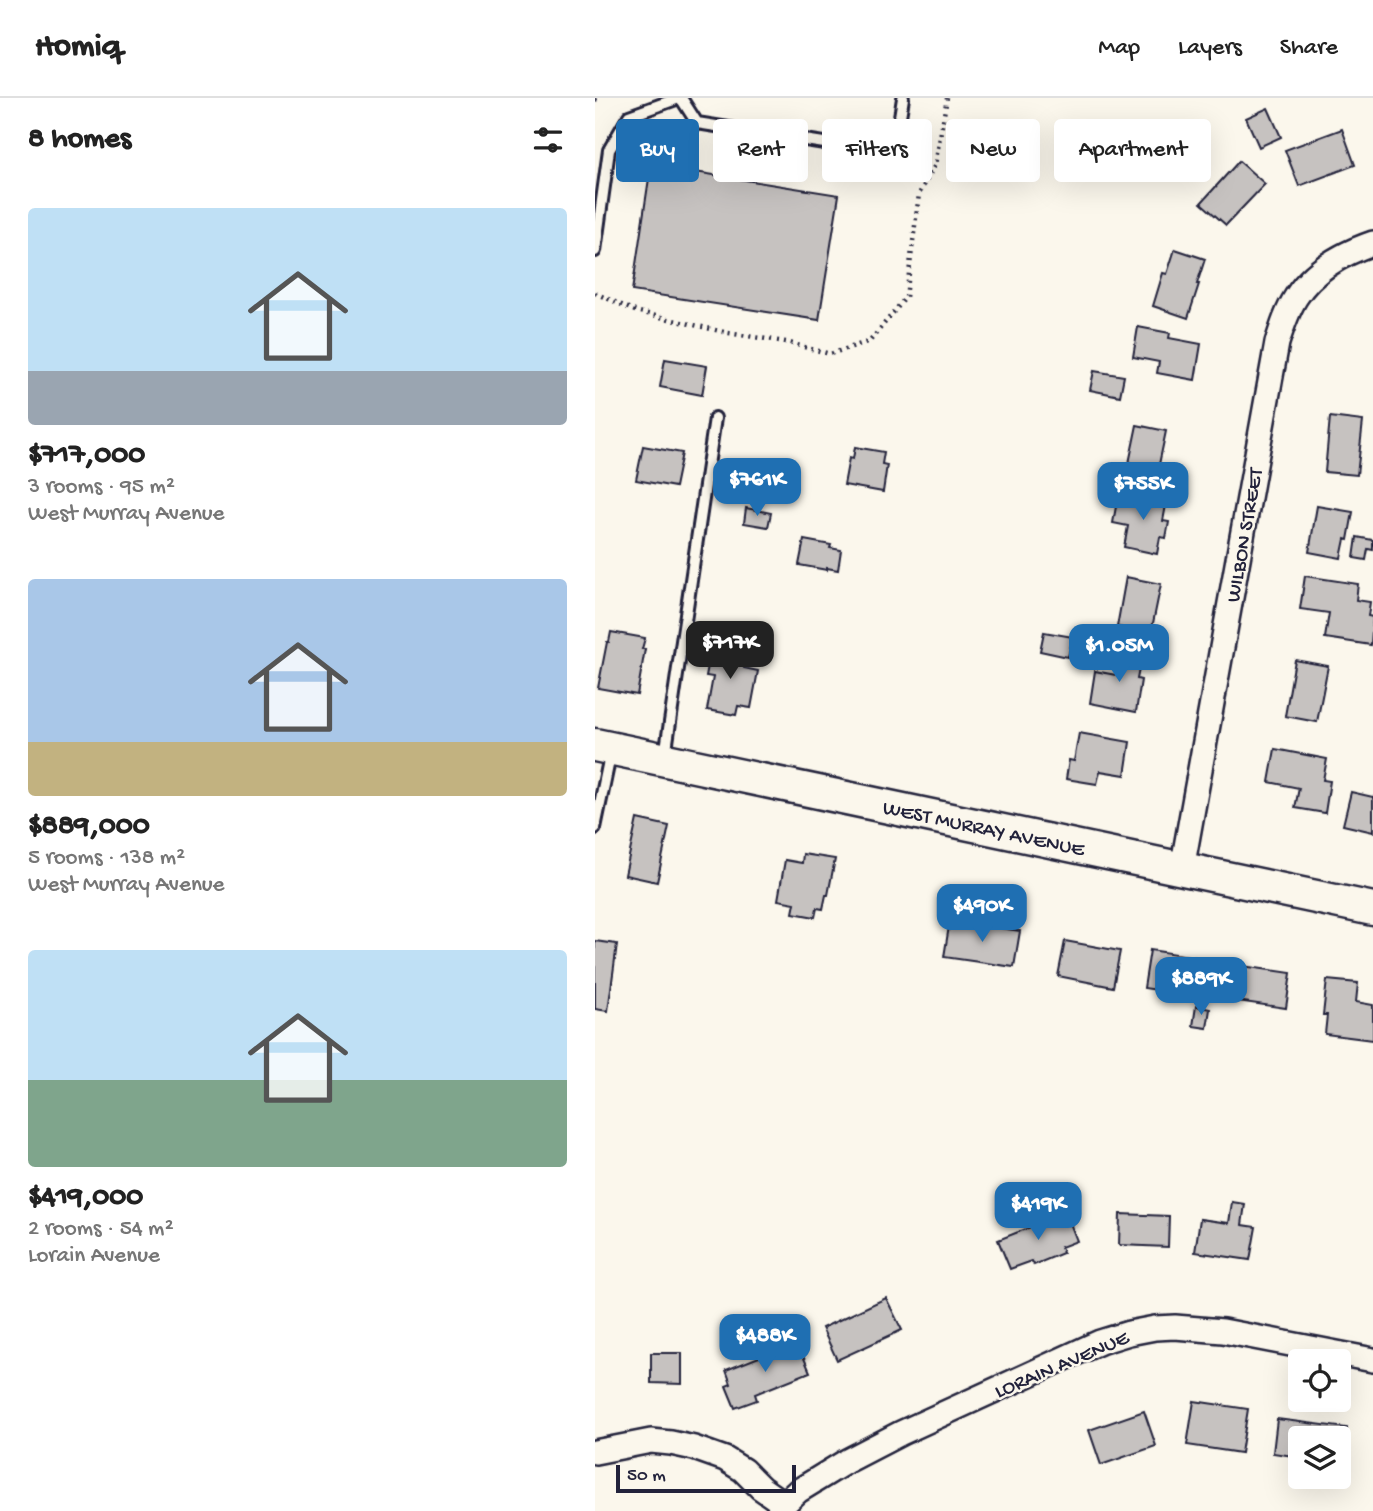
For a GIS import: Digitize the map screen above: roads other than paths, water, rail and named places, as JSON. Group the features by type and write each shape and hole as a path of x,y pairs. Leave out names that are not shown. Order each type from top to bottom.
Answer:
{"street":[{"name":"WILBON STREET","path":"1182,869 1277,343 1296,296 1313,276 1327,265 1373,243"},
{"name":"WEST MURRAY AVENUE","path":"603,747 1373,909"},
{"name":"LORAIN AVENUE","path":"781,1507 798,1491 846,1461 901,1433 1100,1342 1129,1333 1165,1327 1223,1331 1373,1360"},
{"path":"595,1452 651,1441 694,1448 725,1459 743,1470 781,1507"}],"lane":[{"path":"595,251 609,150 629,116 680,98 697,123 894,154 903,98"},
{"path":"664,759 715,418"},
{"path":"595,828 603,747"}]}
